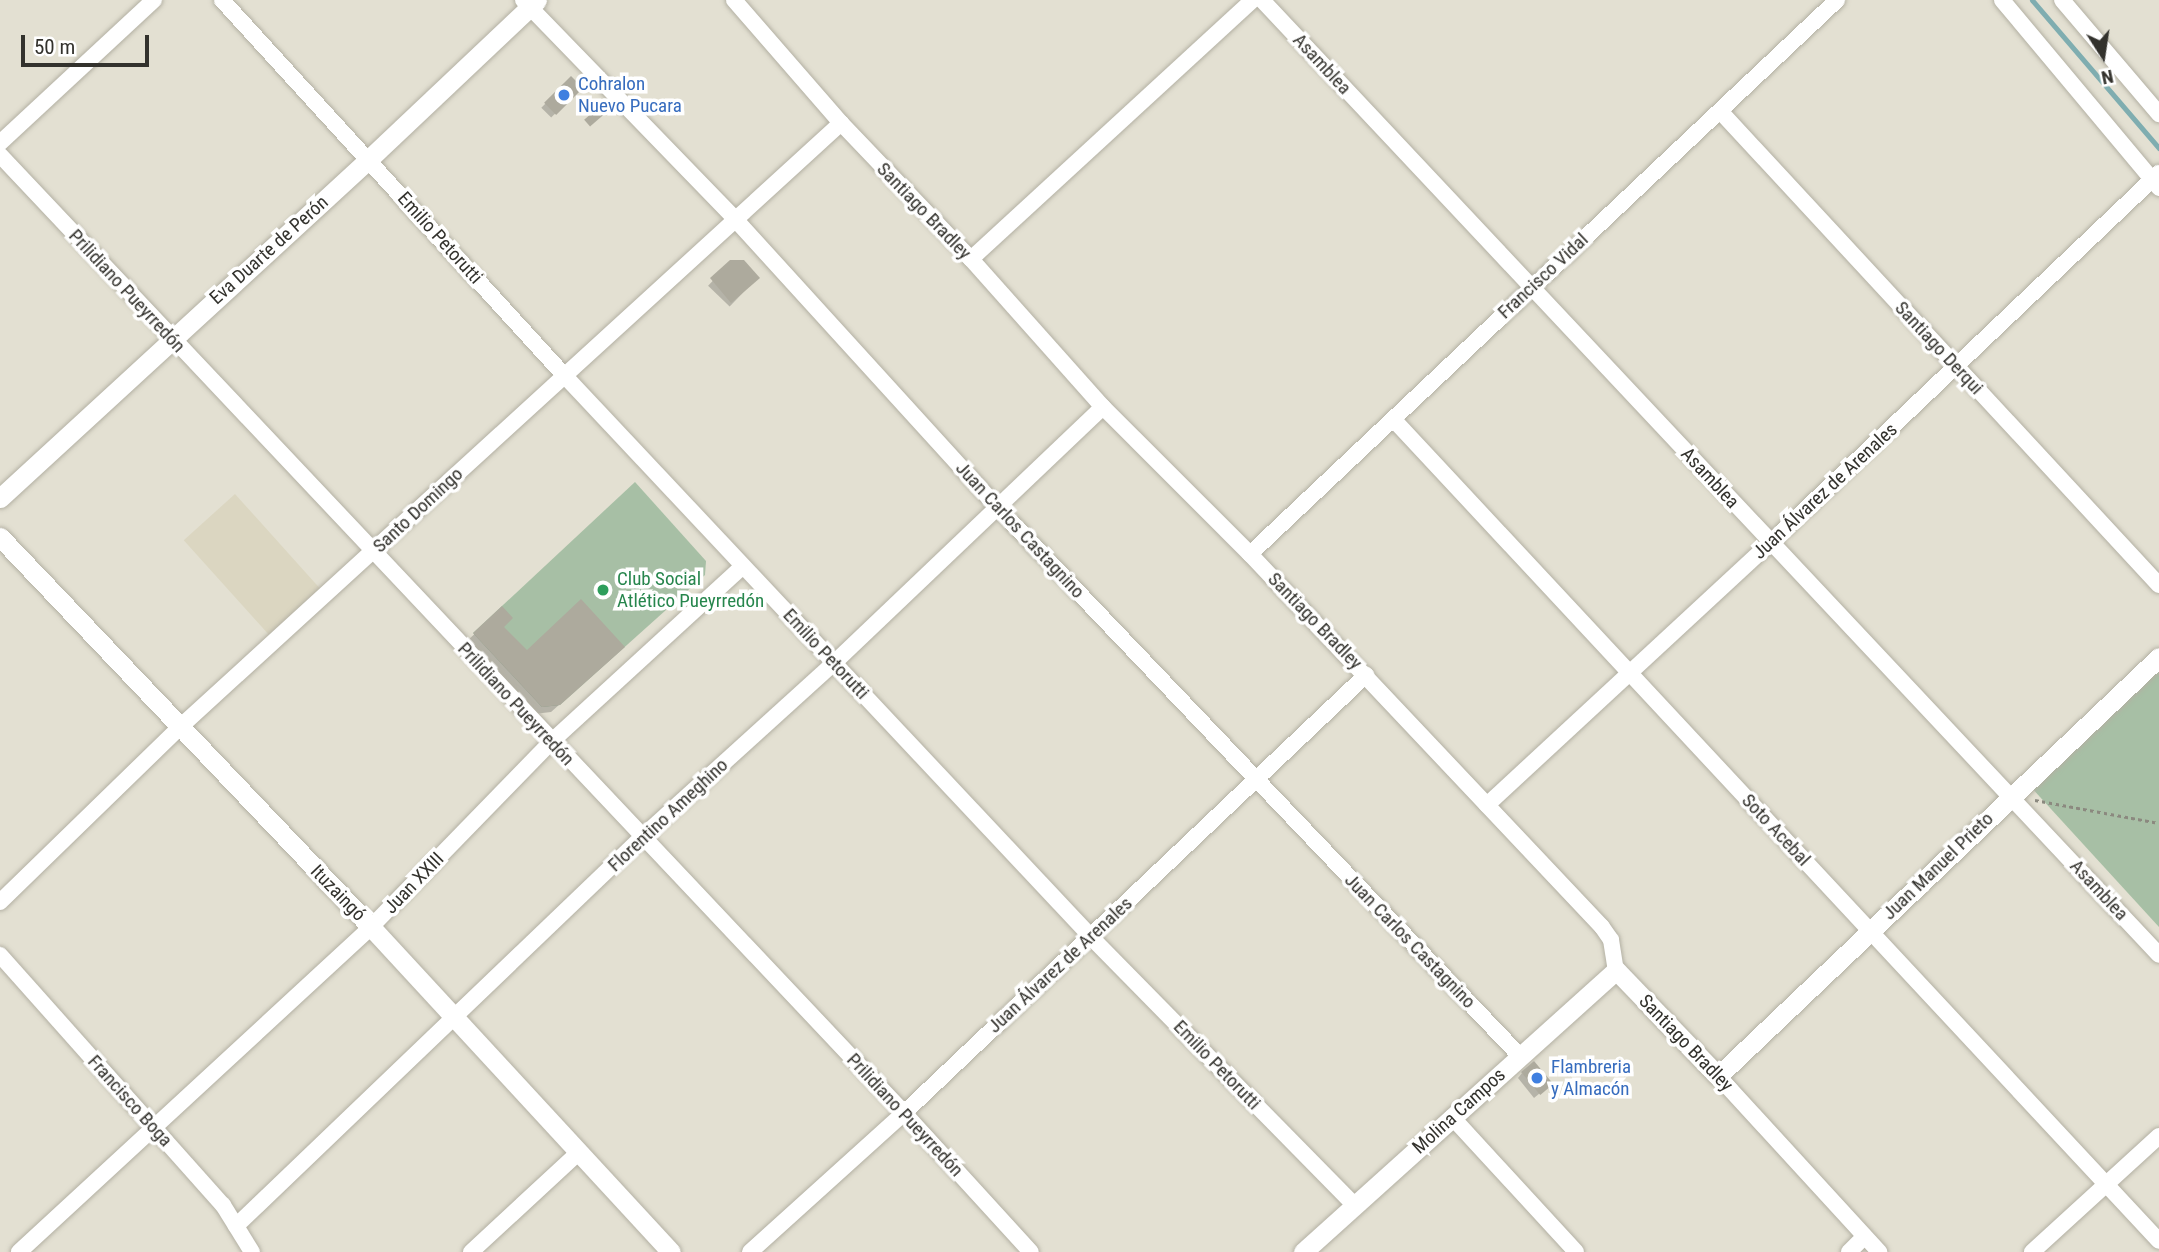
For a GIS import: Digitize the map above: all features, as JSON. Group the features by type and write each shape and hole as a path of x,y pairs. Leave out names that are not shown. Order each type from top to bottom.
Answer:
{"street":[{"path":"0,143 154,0"},
{"name":"Emilio Petorutti","path":"222,0 564,375 1090,936 1354,1205"},
{"name":"Santiago Bradley","path":"734,0 841,123 971,259 1103,407 1250,554 1602,927 1611,940 1616,970 1718,1076 1878,1252"},
{"path":"971,259 1253,0"},
{"name":"Asamblea","path":"1262,0 2159,955"},
{"path":"2002,0 2157,180"},
{"path":"2062,0 2159,114"},
{"name":"Eva Duarte de Perón","path":"0,498 369,159 530,2"},
{"name":"Juan Carlos Castagnino","path":"530,2 735,219 997,507 1520,1056"},
{"name":"Francisco Vidal","path":"1250,554 1720,111 1830,2"},
{"name":"Santiago Derqui","path":"1720,111 2159,584"},
{"name":"Santo Domingo","path":"0,902 179,728 841,123"},
{"name":"Prilidiano Pueyrredón","path":"0,155 551,743 904,1113 1031,1252"},
{"name":"Juan Álvarez de Arenales","path":"1488,805 2157,180"},
{"name":"Florentino Ameghino","path":"236,1226 642,837 834,663 1103,407"},
{"name":"Soto Acebal","path":"1394,420 2159,1241"},
{"name":"Ituzaingó","path":"0,537 371,927 671,1252"},
{"name":"Juan XXIII","path":"19,1252 371,927 551,743 743,566"},
{"name":"Juan Manuel Prieto","path":"1718,1076 2159,657"},
{"name":"Juan Álvarez de Arenales","path":"750,1252 904,1113 1366,675"},
{"name":"Francisco Boga","path":"0,955 223,1205 252,1252"},
{"name":"Molina Campos","path":"1303,1252 1616,970"},
{"path":"1452,1117 1576,1252"},
{"path":"2032,1252 2159,1136"},
{"path":"471,1252 578,1153"},
{"path":"1849,1252 1864,1237"}],"path":[{"path":"2011,795 2159,823"}],"shaded area":[{"path":"235,494 320,588 269,635 184,540"}],"green space":[{"name":"Club Social Atlético Pueyrredón","path":"635,482 706,561 705,575 560,705 542,707 473,633"},
{"path":"2159,667 2159,927 2029,785"}],"building":[{"name":"Cohralon Nuevo Pucara","path":"571,76 583,88 556,115 544,103"},
{"path":"600,106 606,113 590,127 584,120"},
{"path":"730,260 744,260 760,278 731,303 710,278"},
{"path":"581,599 625,647 560,705 542,707 473,633 502,606 513,618 504,627 527,650"},
{"name":"Flambreria y Almacón","path":"1534,1061 1553,1084 1540,1095 1521,1072"}],"waterway":[{"path":"2032,0 2159,148"}],"place":[{"name":"Cohralon Nuevo Pucara","path":"564,95"},
{"name":"Club Social Atlético Pueyrredón","path":"603,590"},
{"name":"Flambreria y Almacón","path":"1537,1078"}]}
